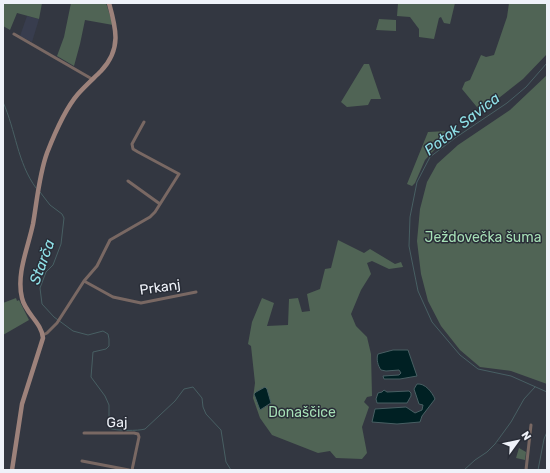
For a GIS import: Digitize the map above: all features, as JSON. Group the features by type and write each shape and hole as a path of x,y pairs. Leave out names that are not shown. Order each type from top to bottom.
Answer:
{"main road":[{"path":"12,470 20,411 43,335 41,329 24,304 20,285 45,159 75,99 92,79 105,67 114,49 116,28 109,3"}],"street":[{"path":"14,34 92,79"},
{"path":"43,335 47,333 57,322 84,281 97,266 110,240 150,217 179,174 138,152 132,147 132,144 144,122"},
{"path":"128,181 160,204"},
{"name":"Prkanj","path":"84,281 113,297 141,303 196,292"},
{"path":"526,470 531,425"},
{"name":"Gaj","path":"84,433 138,434 139,437 132,470"},
{"path":"82,461 129,470"}],"shaded area":[{"path":"27,16 39,19 32,42 20,36"},
{"path":"393,350 408,350 417,376 400,379 384,379 383,376 399,375 401,373 399,370 381,370 378,364 378,354"},
{"path":"417,384 428,388 435,399 422,416 420,422 397,424 372,422 375,409 406,407 415,413 422,410 423,405 419,404 414,389"},
{"path":"265,387 271,403 260,410 254,394"},
{"path":"384,390 387,392 409,391 411,396 407,403 377,403 376,399 378,393"}],"green space":[{"path":"3,3 42,3 39,19 17,13 10,30 3,26"},
{"path":"71,3 106,3 113,25 85,20 74,66 57,56 64,37"},
{"path":"398,3 455,3 450,24 444,23 441,17 439,18 434,39 419,37 419,29 410,17 397,16"},
{"path":"509,3 547,3 547,54 523,79 481,112 462,89 465,82 470,80 481,55 486,57 494,55 507,17"},
{"path":"379,19 396,20 396,31 376,30"},
{"path":"364,64 369,64 381,99 371,99 368,105 347,107 341,102"},
{"name":"Ježdovečka šuma","path":"547,75 547,384 511,371 480,367 460,350 441,326 428,301 421,274 417,241 420,209 427,182 437,164 458,145 510,110"},
{"path":"447,131 448,138 425,160 415,183 412,186 407,184 428,132"},
{"name":"Donaščice","path":"338,240 364,253 370,249 395,264 401,262 403,267 389,269 372,261 367,263 371,274 361,290 351,314 356,326 367,337 371,354 372,396 367,397 364,402 369,407 362,427 367,453 362,459 336,458 330,451 318,453 272,435 260,418 253,398 255,383 251,346 248,344 252,322 262,298 274,303 267,326 288,325 289,299 298,298 302,312 310,311 307,294 320,289 325,269 331,268","holes":["254,394 270,404 260,410"]},
{"path":"16,298 17,301 19,300 29,320 3,335 3,303"},
{"path":"519,448 526,452 525,460 516,458"}],"waterway":[{"name":"Potok Savica","path":"547,63 526,87 507,103 455,138 430,157 417,182 410,217 409,246 418,291 432,322 460,355 478,369 511,376 547,392"},
{"name":"Starča","path":"3,102 25,168 36,188"},
{"name":"Starča","path":"40,192 50,205 62,214 64,218 61,244 53,265 46,272 40,288 42,304 54,317 73,331 88,335 103,331 108,334 109,346 106,349 93,352 91,377 105,396 109,405 109,428 116,430 145,429 175,401 184,389 193,387 202,398 203,407 206,414 221,430 226,462 231,470"},
{"name":"Starča","path":"464,470 495,444 511,422 524,399 535,387"},
{"name":"Starča","path":"538,470 544,439 547,432"}]}
